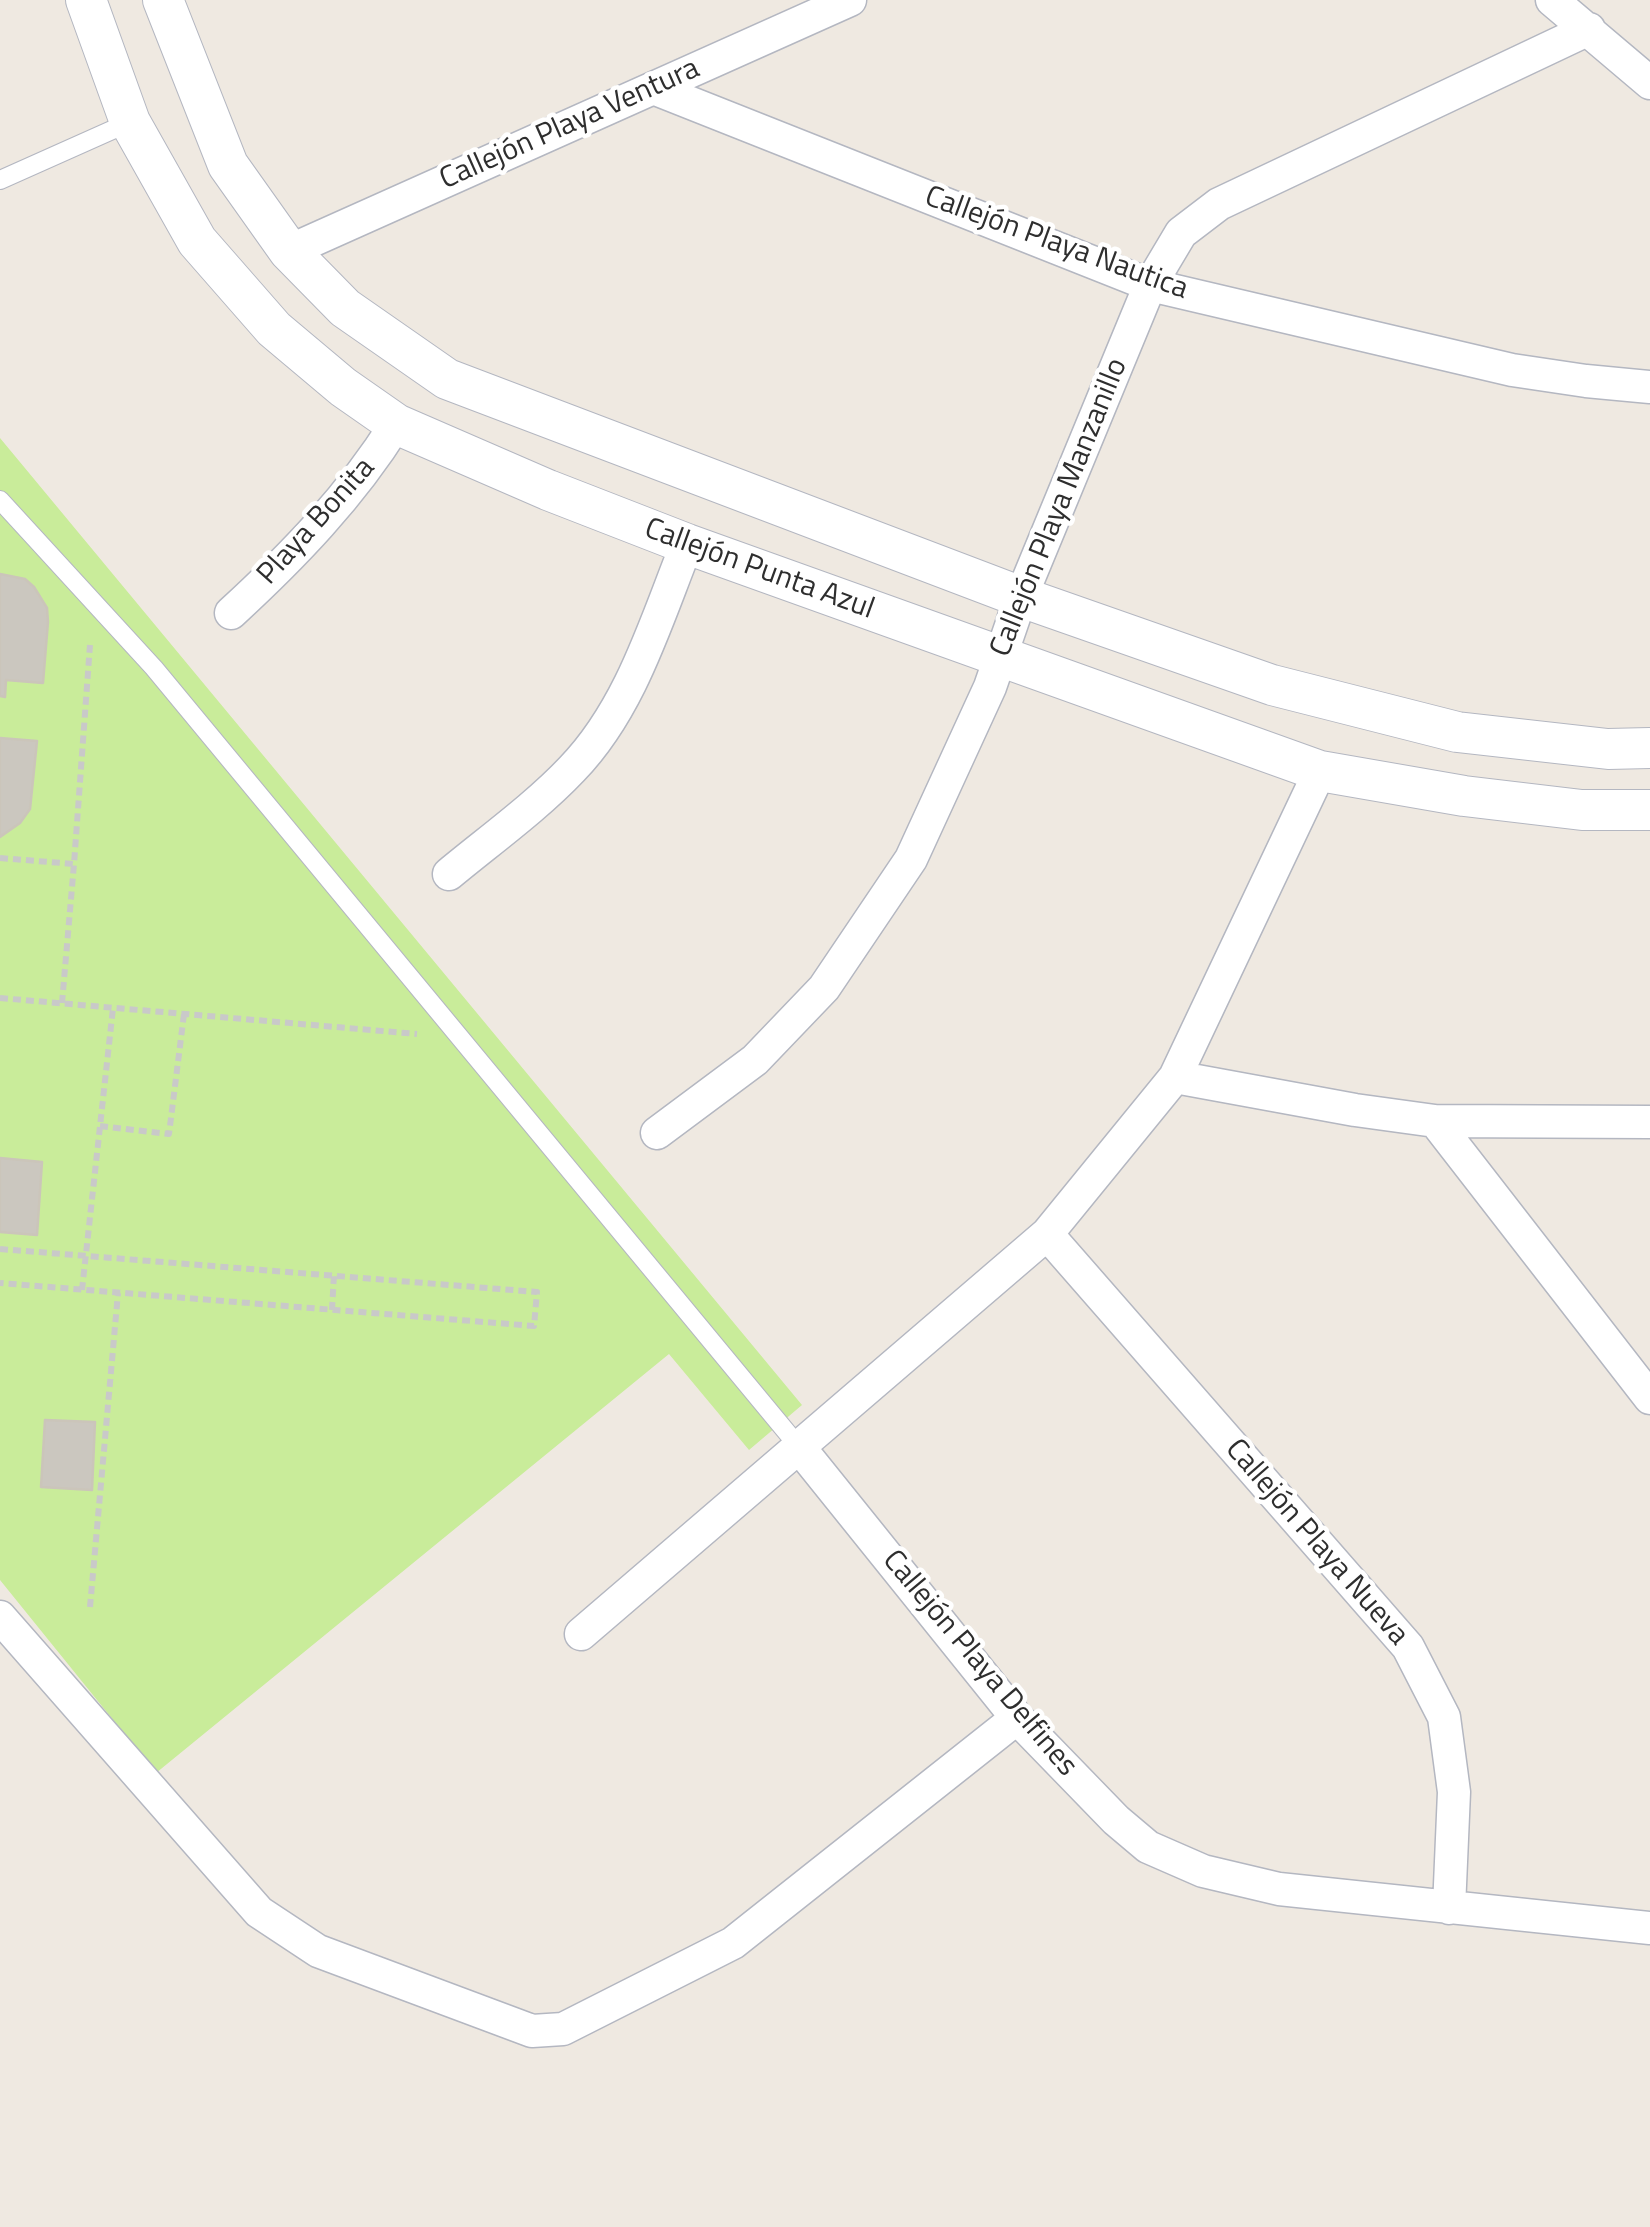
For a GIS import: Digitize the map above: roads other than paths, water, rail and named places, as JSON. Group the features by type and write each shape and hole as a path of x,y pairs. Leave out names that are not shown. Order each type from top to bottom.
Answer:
{"street":[{"name":"Callejón Punta Azul","path":"86,0 130,122 197,241 274,329 396,424 548,490 687,544 1320,772 1464,796 1582,810 1650,810"},
{"path":"163,0 228,164 289,251 346,308 447,379 1021,597 1272,685 1457,732 1608,749 1650,748"},
{"name":"Callejón Playa Ventura","path":"289,251 850,0"},
{"path":"1552,0 1650,84"},
{"name":"Callejón Playa Manzanillo","path":"657,1132 755,1060 824,988 911,859 1000,659 1021,597 1150,285 1181,233 1219,204 1589,28"},
{"name":"Callejón Playa Nautica","path":"653,88 1150,285 1512,370 1650,387"},
{"name":"Playa Bonita","path":"230,614 288,561 366,471 396,424"},
{"path":"450,874 573,769 602,731 631,684 687,544"},
{"path":"581,1634 1047,1234 1174,1077 1320,772"},
{"path":"1174,1077 1355,1110 1435,1120 1650,1122"},
{"path":"1435,1120 1650,1398"},
{"name":"Callejón Playa Nueva","path":"1047,1234 1408,1648 1444,1718 1454,1792 1449,1908"},
{"name":"Callejón Playa Delfines","path":"799,1447 1016,1718 1116,1820 1148,1847 1203,1871 1279,1889 1650,1928"},
{"path":"0,1618 258,1912 318,1951 532,2031 563,2029 734,1942 1016,1718"}],"lane":[{"path":"0,180 130,122"},
{"path":"0,500 154,668 799,1447"}]}
